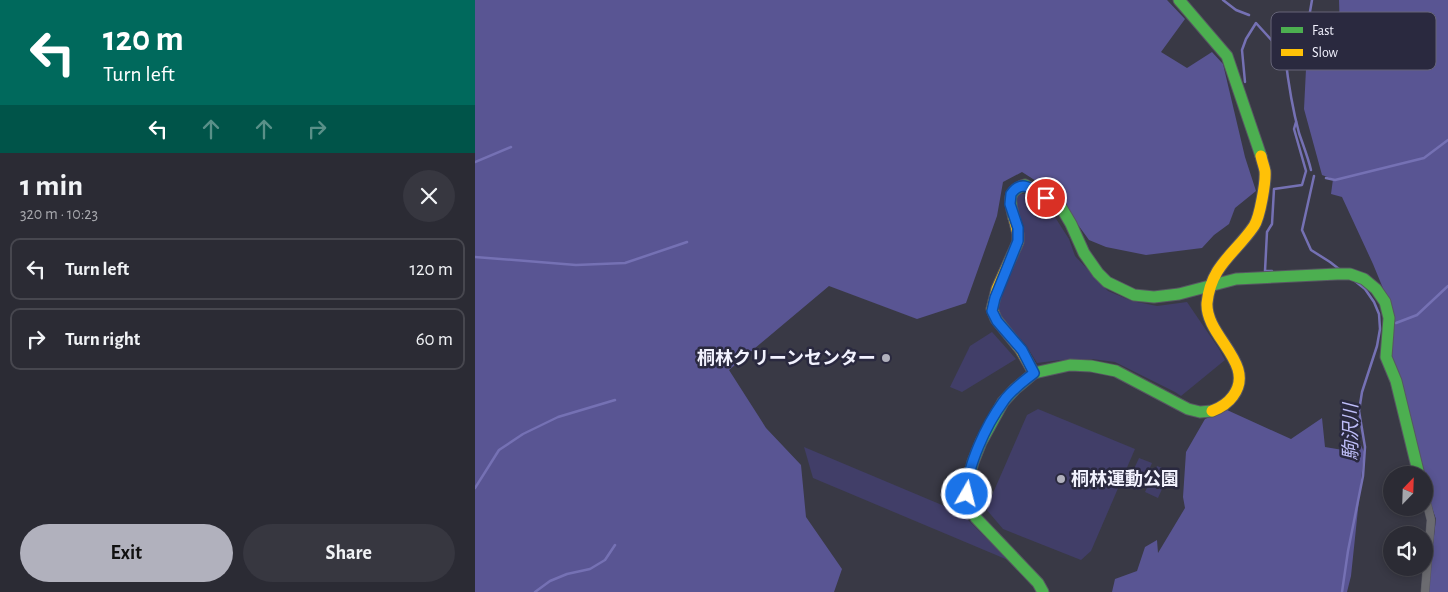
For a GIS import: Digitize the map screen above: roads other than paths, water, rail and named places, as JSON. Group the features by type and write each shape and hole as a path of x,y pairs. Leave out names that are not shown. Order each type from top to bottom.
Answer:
{"street":[{"path":"1043,592 1038,583 976,518 969,504 967,494 967,485 973,462 981,442 1003,402 1015,389 1034,373 1070,365 1091,366 1116,371 1188,409 1200,412 1218,409 1231,399 1236,392 1239,376 1237,365 1215,330 1207,305 1210,285 1218,268 1255,225 1260,212 1265,172 1261,153 1227,56 1179,0"},
{"path":"1034,373 1022,350 997,321 992,311 995,298 1018,241 1018,228 1010,204 1011,194 1019,186 1025,185 1061,207 1084,253 1098,273 1107,282 1134,295 1154,297 1179,294 1236,279 1350,274 1364,279 1376,289 1385,302 1389,318 1386,357 1396,381 1417,466"},
{"path":"1425,592 1430,516"}],"waterway":[{"path":"1223,0 1236,10 1249,15"},
{"name":"駒沢川","path":"1310,12 1312,0"},
{"path":"1245,82 1242,50 1246,39 1256,23 1271,40"},
{"name":"駒沢川","path":"1287,70 1294,114 1311,170"},
{"path":"1272,271 1265,271 1267,232 1272,224 1274,189 1302,185 1306,171 1294,129 1296,122"},
{"path":"1326,178 1335,180 1424,158 1448,140"},
{"path":"475,162 511,147"},
{"name":"駒沢川","path":"1314,176 1302,230 1311,250 1339,269"},
{"path":"475,257 576,265 625,263 687,242"},
{"name":"駒沢川","path":"1342,592 1363,476 1365,447 1359,411 1362,392 1377,346 1380,329 1379,314 1374,302 1365,289 1355,281"},
{"path":"1396,323 1417,315 1448,286"},
{"path":"475,488 499,450 523,434 558,417 615,400"},
{"path":"535,592 550,581 567,574 590,569 605,560 615,545"}],"place":[{"name":"桐林クリーンセンター","path":"886,358"},
{"name":"桐林運動公園","path":"1061,479"}]}
